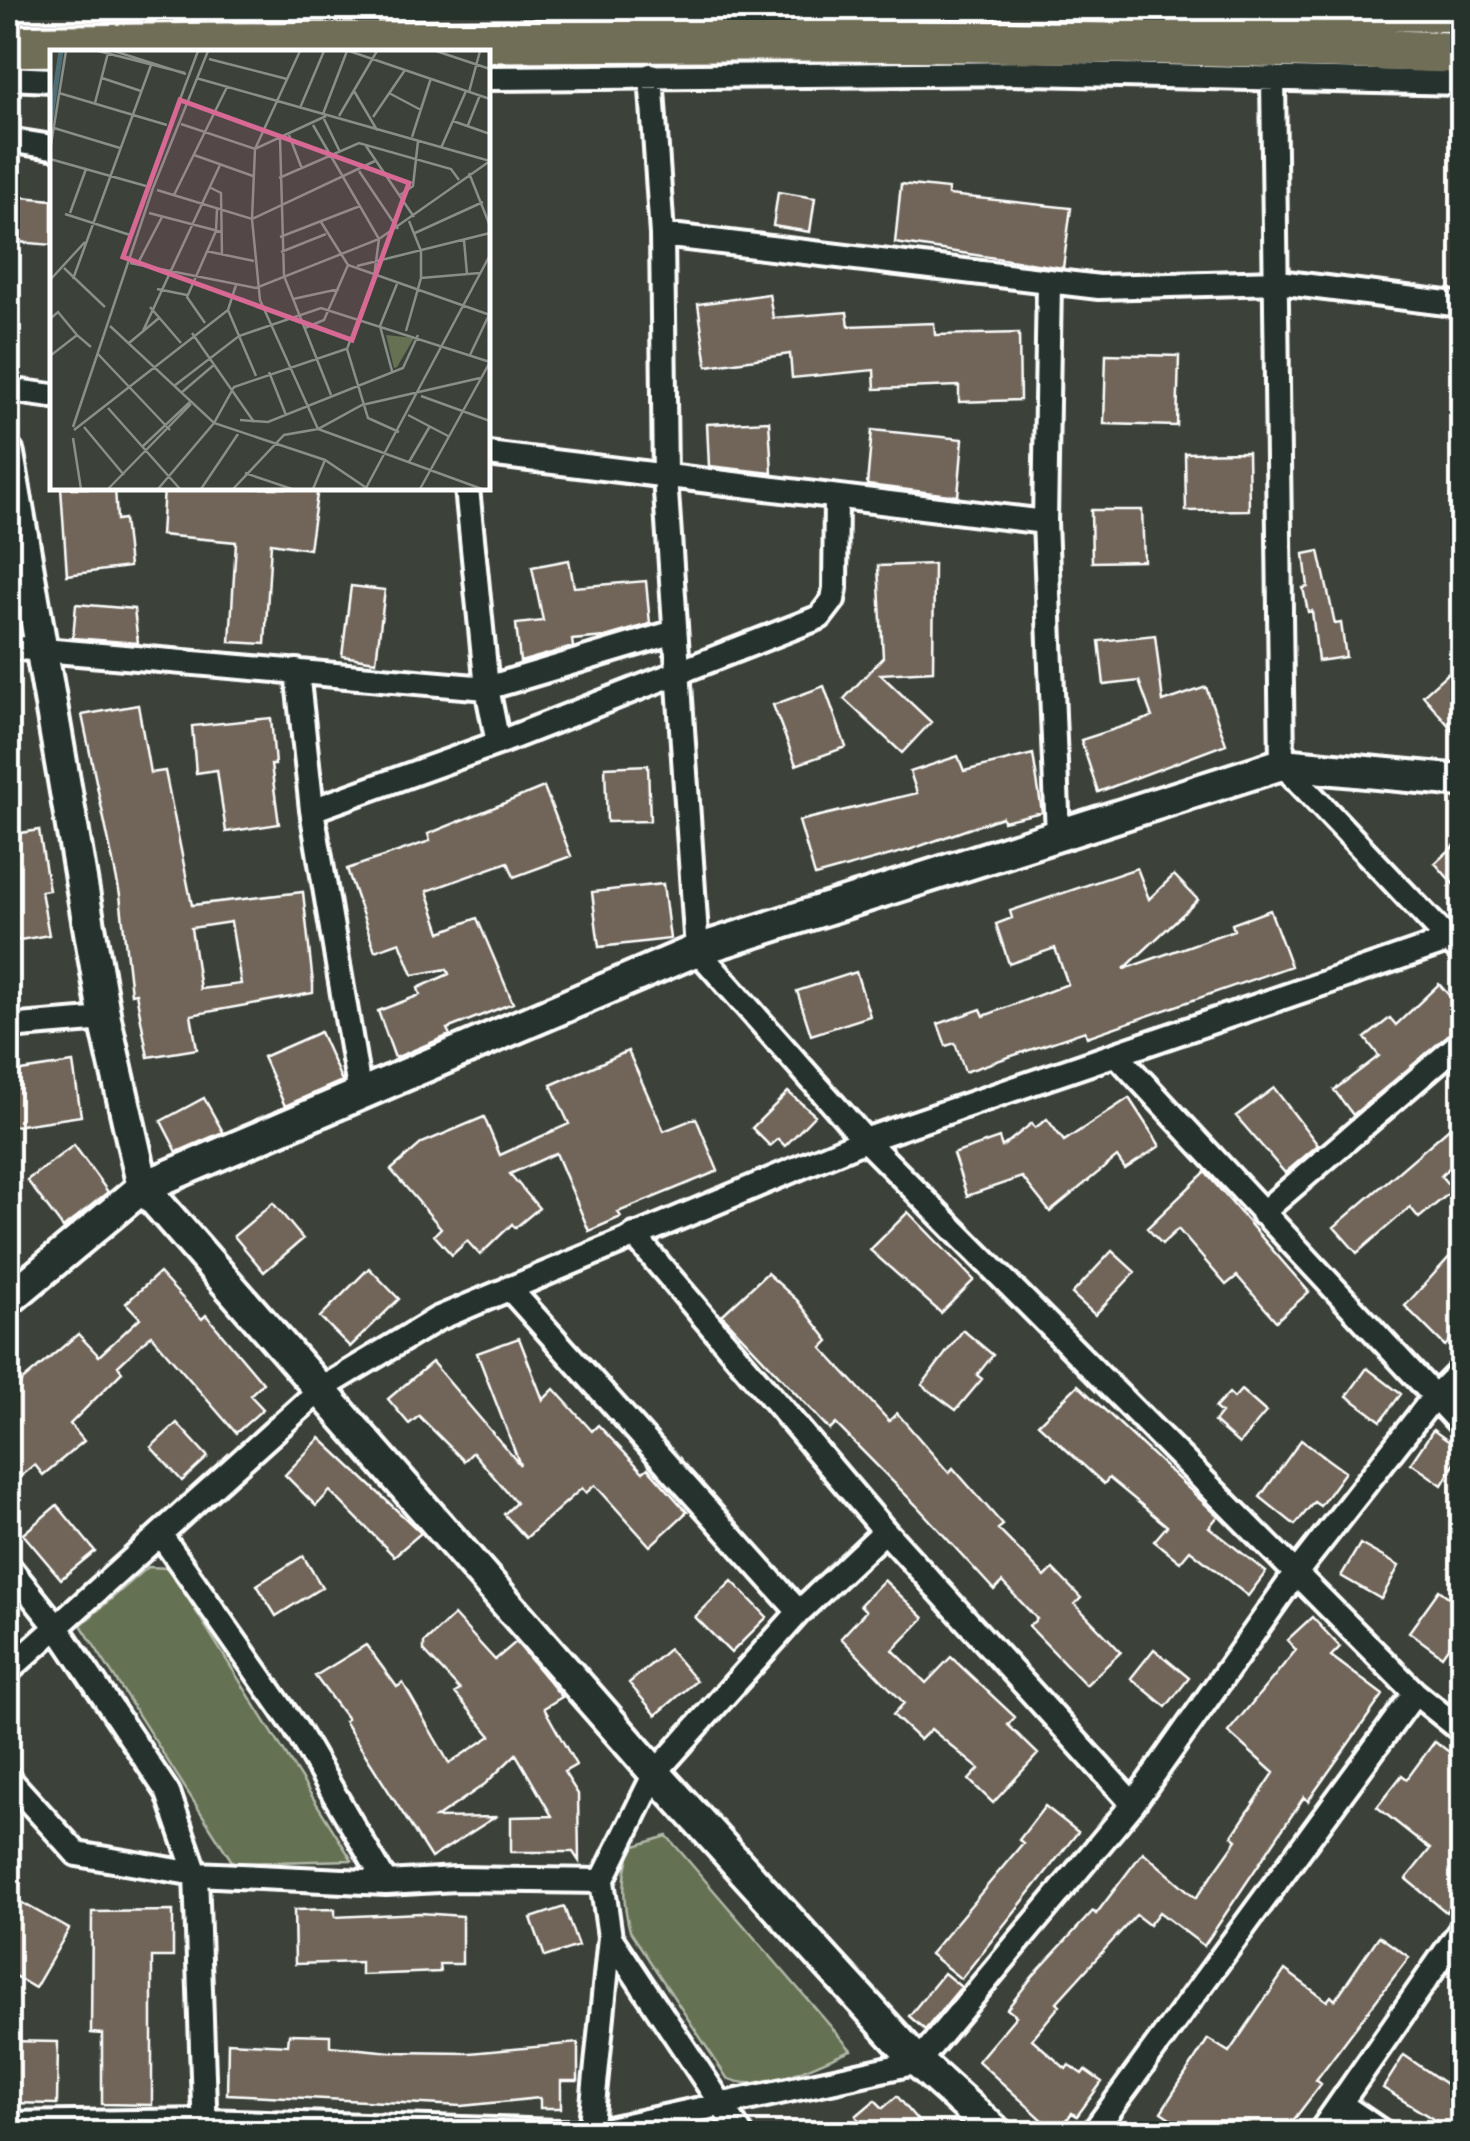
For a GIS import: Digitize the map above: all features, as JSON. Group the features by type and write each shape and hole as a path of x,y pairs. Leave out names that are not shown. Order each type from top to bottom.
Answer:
{"highway":[{"path":"1130,8 1462,11"},
{"path":"8,46 672,40 1275,46 1462,53"}],"street":[{"path":"651,75 662,235 664,477 697,950 865,1140 1415,1694 1462,1730"},
{"path":"8,78 50,80"},
{"path":"490,78 1272,78 1462,83"},
{"path":"8,1671 321,1389 437,1319 865,1140 1456,947 1282,764 1278,282 1272,78"},
{"path":"8,140 50,146"},
{"path":"662,235 1099,287 1278,282 1462,304"},
{"path":"1049,281 1045,522 1058,835"},
{"path":"8,390 50,396"},
{"path":"8,454 105,1018 143,1188 655,1773 918,2062 998,2134"},
{"path":"490,454 1045,522"},
{"path":"467,490 487,688 498,744"},
{"path":"312,810 498,744 809,623 828,608 835,588 836,498"},
{"path":"8,647 487,688 674,632"},
{"path":"296,671 312,810 360,1094"},
{"path":"8,1300 143,1188 697,950 1282,764 1462,781"},
{"path":"8,1027 105,1018"},
{"path":"1262,1213 1462,1041"},
{"path":"1118,1056 1462,1426"},
{"path":"634,1236 885,1531 1134,1804"},
{"path":"509,1288 799,1612"},
{"path":"8,2124 590,2134 724,2108 918,2062 1134,1804 1296,1573 1433,1398 1462,1369"},
{"path":"590,2134 610,1937 602,1881 655,1773 799,1612 885,1531"},
{"path":"160,1534 295,1727 386,1884"},
{"path":"8,1566 57,1626 168,1794 196,1874 205,2128"},
{"path":"1092,2134 1415,1694"},
{"path":"8,1778 78,1854 196,1874 386,1884 456,1878 602,1881"},
{"path":"1320,2134 1462,1928"},
{"path":"610,1937 741,2134"},
{"path":"1341,2104 1384,2134"}],"green space":[{"path":"148,1567 169,1568 352,1860 233,1863 81,1625"},
{"path":"667,1836 851,2050 773,2080 756,2083 727,2078 630,1931 624,1889 632,1847"}],"building":[{"path":"901,184 948,189 948,195 1071,208 1063,268 895,243"},
{"path":"778,192 815,198 810,232 773,226"},
{"path":"22,197 50,200 50,245 18,242"},
{"path":"769,294 773,318 847,312 849,326 934,323 935,335 1019,333 1020,400 959,402 959,386 875,389 874,370 792,378 790,354 707,366 698,304"},
{"path":"1106,354 1179,356 1177,426 1104,424"},
{"path":"769,421 772,473 709,466 707,424"},
{"path":"872,430 963,439 958,496 867,485"},
{"path":"1248,452 1249,510 1186,511 1185,453"},
{"path":"61,490 115,490 117,520 124,519 129,567 67,575"},
{"path":"164,490 318,490 309,549 271,543 265,644 230,642 236,542 161,535"},
{"path":"1091,510 1142,510 1144,561 1092,562"},
{"path":"1319,551 1335,624 1341,623 1346,657 1318,661 1312,611 1308,612 1303,588 1308,587 1304,554"},
{"path":"569,560 574,587 646,581 650,624 605,637 572,640 573,647 520,662 516,624 543,621 532,567"},
{"path":"934,564 933,671 880,674 931,722 902,753 844,699 883,657 878,566"},
{"path":"351,586 385,590 376,661 342,656"},
{"path":"76,604 134,609 138,643 73,638"},
{"path":"1155,635 1163,702 1206,687 1226,744 1098,792 1081,740 1152,717 1139,681 1104,685 1099,641"},
{"path":"1462,660 1462,741 1423,695"},
{"path":"824,686 846,747 796,765 773,705"},
{"path":"138,705 150,773 165,771 192,905 303,892 313,993 191,1015 197,1049 148,1057 136,993 131,994 120,895 82,715","holes":["231,922 241,984 200,989 191,928"]},
{"path":"271,718 275,765 271,765 279,824 226,832 217,770 196,773 192,726"},
{"path":"1033,754 1042,812 1003,821 1002,817 909,850 815,876 799,821 917,793 910,772 958,756 964,771"},
{"path":"648,765 650,821 607,822 605,767"},
{"path":"544,787 571,856 514,877 508,862 427,891 441,932 477,918 513,1003 447,1029 450,1035 395,1058 378,1011 420,995 418,988 449,974 447,969 413,975 400,942 375,951 347,869 430,841 428,834"},
{"path":"39,830 49,890 41,891 49,935 8,942 8,835"},
{"path":"1462,839 1462,894 1435,863"},
{"path":"1137,868 1149,899 1174,875 1198,900 1124,969 1234,930 1232,924 1270,910 1291,966 1087,1037 1085,1031 965,1072 955,1043 946,1046 938,1024 981,1009 984,1016 1068,984 1055,948 1009,964 996,924 1012,918 1010,911"},
{"path":"663,884 670,939 599,947 592,892"},
{"path":"856,972 870,1016 811,1035 797,991"},
{"path":"1439,984 1462,1010 1462,1024 1353,1115 1334,1090 1379,1056 1365,1038 1390,1018 1396,1025"},
{"path":"320,1032 342,1081 285,1106 263,1057"},
{"path":"628,1051 664,1131 696,1118 718,1171 618,1212 621,1217 589,1231 556,1153 510,1174 539,1208 515,1228 512,1224 480,1255 467,1241 452,1255 434,1235 441,1228 391,1170 422,1143 484,1117 500,1155 569,1124 551,1085"},
{"path":"73,1063 81,1116 8,1127 8,1073"},
{"path":"1274,1088 1318,1145 1285,1173 1236,1116"},
{"path":"788,1092 815,1115 785,1146 778,1139 770,1146 752,1128"},
{"path":"204,1098 223,1132 177,1152 161,1121"},
{"path":"1129,1098 1160,1146 1125,1169 1117,1157 1050,1212 1022,1177 967,1196 953,1154 999,1138 1002,1147 1032,1123 1035,1128 1047,1119 1064,1141"},
{"path":"1462,1117 1462,1155 1441,1176 1453,1190 1419,1218 1410,1207 1357,1253 1334,1227"},
{"path":"74,1145 108,1192 63,1228 27,1180"},
{"path":"1205,1172 1309,1292 1276,1321 1237,1276 1226,1285 1178,1229 1162,1244 1147,1228"},
{"path":"273,1203 303,1239 264,1272 234,1236"},
{"path":"908,1212 974,1280 941,1313 870,1250"},
{"path":"1462,1243 1462,1328 1445,1346 1405,1306"},
{"path":"1112,1251 1135,1272 1095,1315 1072,1294"},
{"path":"369,1268 399,1299 350,1347 320,1317"},
{"path":"159,1273 202,1319 206,1315 263,1383 250,1395 263,1409 236,1433 151,1335 118,1366 122,1372 70,1424 84,1441 43,1475 35,1465 8,1486 8,1393 78,1334 99,1356 140,1318 126,1303"},
{"path":"767,1273 797,1300 829,1341 822,1348 889,1421 897,1413 949,1473 953,1468 1003,1525 998,1529 1045,1577 1053,1569 1081,1598 1075,1604 1121,1652 1086,1685 1029,1626 1037,1619 1002,1582 994,1590 836,1424 830,1430 722,1315"},
{"path":"963,1330 993,1355 977,1375 982,1379 956,1410 922,1385"},
{"path":"519,1338 543,1400 554,1389 592,1431 598,1425 643,1472 648,1468 687,1512 650,1546 595,1485 586,1493 582,1488 526,1538 504,1514 516,1503 473,1452 464,1461 419,1416 409,1424 388,1399 432,1362 520,1465 477,1353"},
{"path":"1367,1368 1401,1394 1381,1421 1347,1396"},
{"path":"1078,1385 1218,1516 1209,1527 1266,1572 1248,1596 1190,1550 1180,1562 1154,1541 1167,1526 1109,1478 1104,1484 1038,1424"},
{"path":"1241,1390 1266,1412 1239,1444 1214,1422 1221,1413 1215,1408 1229,1393 1234,1398"},
{"path":"177,1423 208,1457 182,1481 151,1447"},
{"path":"1433,1430 1462,1451 1442,1485 1411,1463"},
{"path":"320,1438 421,1533 394,1556 330,1491 316,1506 285,1475"},
{"path":"1301,1440 1345,1472 1320,1506 1314,1502 1295,1525 1260,1497"},
{"path":"57,1505 95,1551 61,1579 23,1534"},
{"path":"1360,1544 1399,1566 1381,1599 1341,1576"},
{"path":"303,1556 322,1587 276,1616 257,1585"},
{"path":"884,1580 924,1618 893,1650 926,1683 951,1657 1015,1717 1008,1725 1038,1754 993,1803 969,1780 979,1769 931,1729 920,1740 893,1715 904,1703 841,1638 866,1611 860,1605"},
{"path":"732,1581 767,1617 731,1653 695,1617"},
{"path":"1439,1590 1462,1607 1462,1627 1442,1656 1409,1632"},
{"path":"454,1615 495,1660 516,1642 562,1697 544,1708 576,1765 564,1772 578,1794 579,1861 573,1852 511,1852 511,1817 552,1816 516,1754 485,1784 436,1818 495,1817 431,1858 344,1721 347,1719 315,1676 366,1645 397,1687 403,1683 449,1763 491,1736 455,1693 460,1690 424,1651 424,1643"},
{"path":"1312,1617 1340,1647 1331,1656 1383,1695 1308,1801 1304,1797 1204,1946 1159,1912 1149,1925 1136,1915 1057,2002 1060,2005 1032,2039 1066,2069 1069,2065 1082,2074 1085,2070 1102,2082 1077,2116 1072,2113 1057,2133 978,2061 1016,2016 1007,2009 1033,1976 1093,1911 1096,1914 1143,1852 1196,1898 1237,1840 1232,1836 1274,1773 1228,1732 1296,1650 1287,1640"},
{"path":"669,1649 696,1681 656,1715 629,1683"},
{"path":"1154,1649 1189,1678 1166,1707 1131,1678"},
{"path":"1435,1741 1462,1762 1462,1892 1446,1912 1406,1879 1430,1849 1377,1807 1402,1775 1407,1779"},
{"path":"1045,1806 1078,1832 961,1979 930,1954 1023,1843 1019,1840"},
{"path":"8,1895 69,1929 35,1988 8,1972"},
{"path":"564,1907 578,1946 545,1957 531,1918"},
{"path":"335,1909 335,1917 420,1913 462,1916 462,1964 439,1964 440,1972 361,1975 361,1962 295,1964 294,1910"},
{"path":"173,1911 173,1957 152,1957 152,2105 102,2104 102,2034 91,2033 92,1912"},
{"path":"1379,1936 1409,1957 1316,2080 1321,2084 1283,2134 1194,2134 1161,2112 1208,2039 1229,2052 1285,1970 1327,2001 1331,1996 1335,2000"},
{"path":"944,1973 961,1987 925,2030 909,2016"},
{"path":"289,2034 330,2035 330,2046 391,2052 470,2053 578,2043 578,2081 561,2081 561,2108 540,2108 540,2098 462,2106 227,2094 228,2042 288,2045"},
{"path":"9,2041 58,2042 57,2104 8,2103"},
{"path":"1404,2055 1462,2095 1462,2134 1428,2134 1436,2121 1383,2088"},
{"path":"897,2096 929,2134 870,2134 856,2116 875,2100 883,2108"}]}
